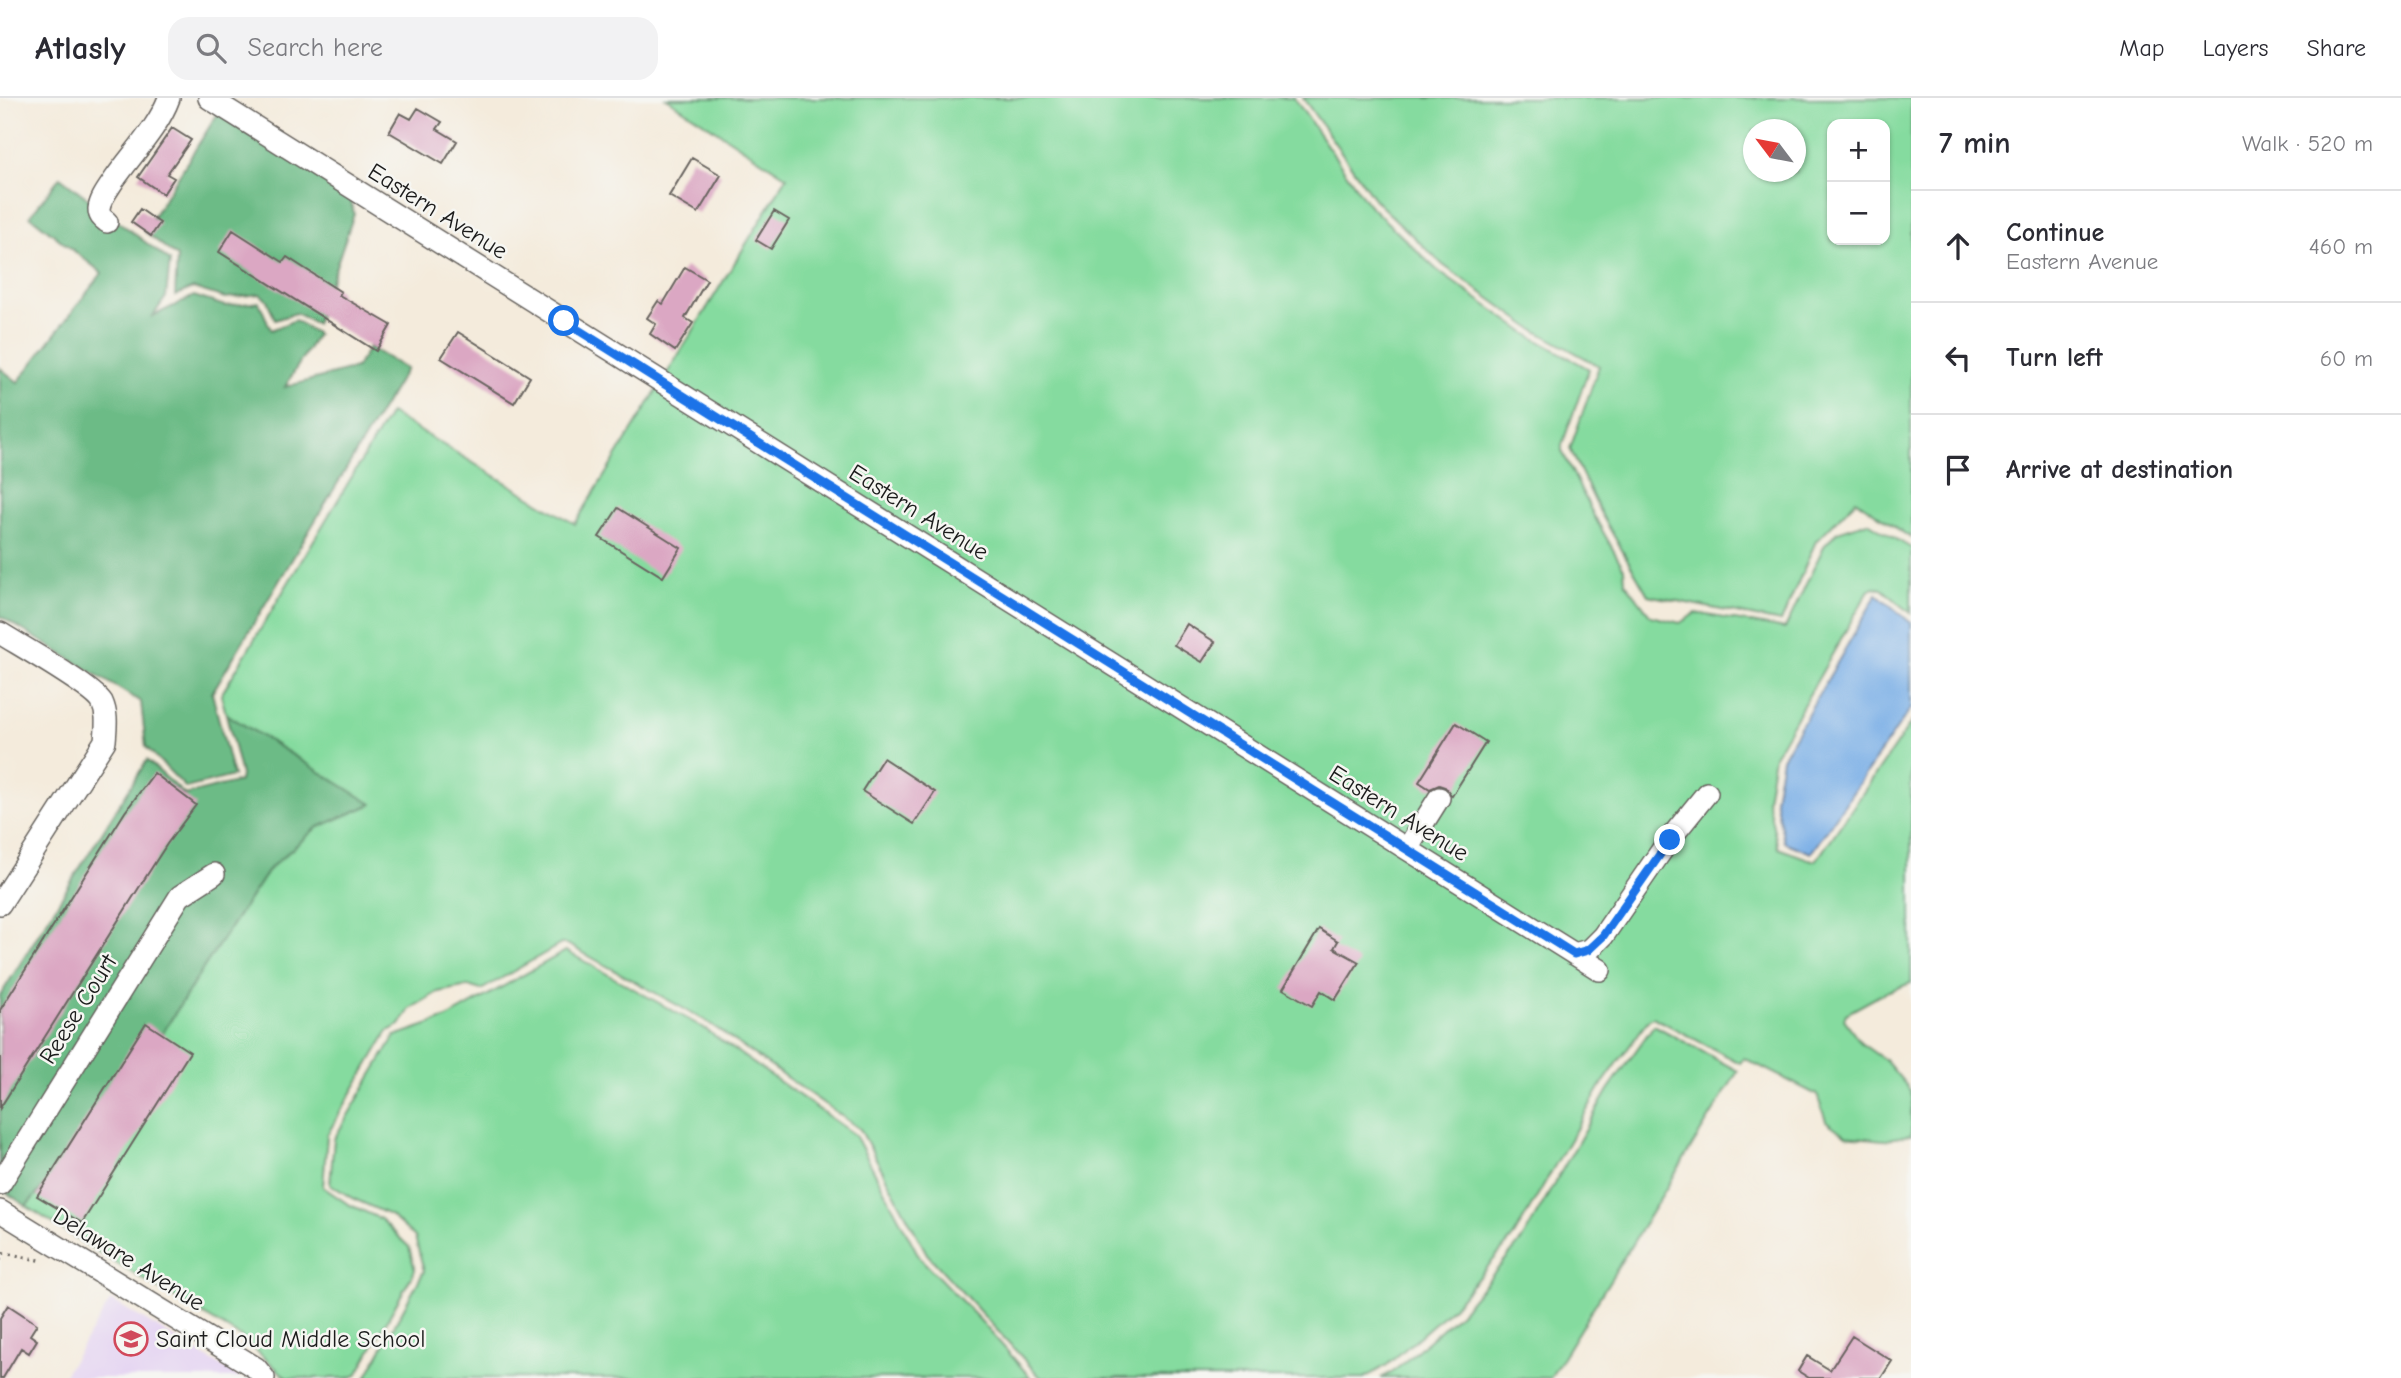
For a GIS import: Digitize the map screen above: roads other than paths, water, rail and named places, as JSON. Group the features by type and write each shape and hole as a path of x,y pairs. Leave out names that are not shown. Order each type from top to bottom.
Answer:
{"street":[{"path":"107,222 100,217 101,201 122,167 165,109 169,98"},
{"name":"Eastern Avenue","path":"209,98 1600,970"},
{"path":"0,634 87,688 101,700 107,718 105,741 0,904"},
{"path":"1574,954 1588,950 1603,936 1670,840 1707,793"},
{"path":"1408,849 1439,799"},
{"name":"Reese Court","path":"0,1184 180,896 214,874"},
{"name":"Delaware Avenue","path":"1,1215 256,1368 264,1378"}],"water":[{"path":"1877,594 1911,623 1911,708 1811,853 1784,842 1775,799 1782,758"}],"place":[{"name":"Saint Cloud Middle School","path":"131,1339"}]}
